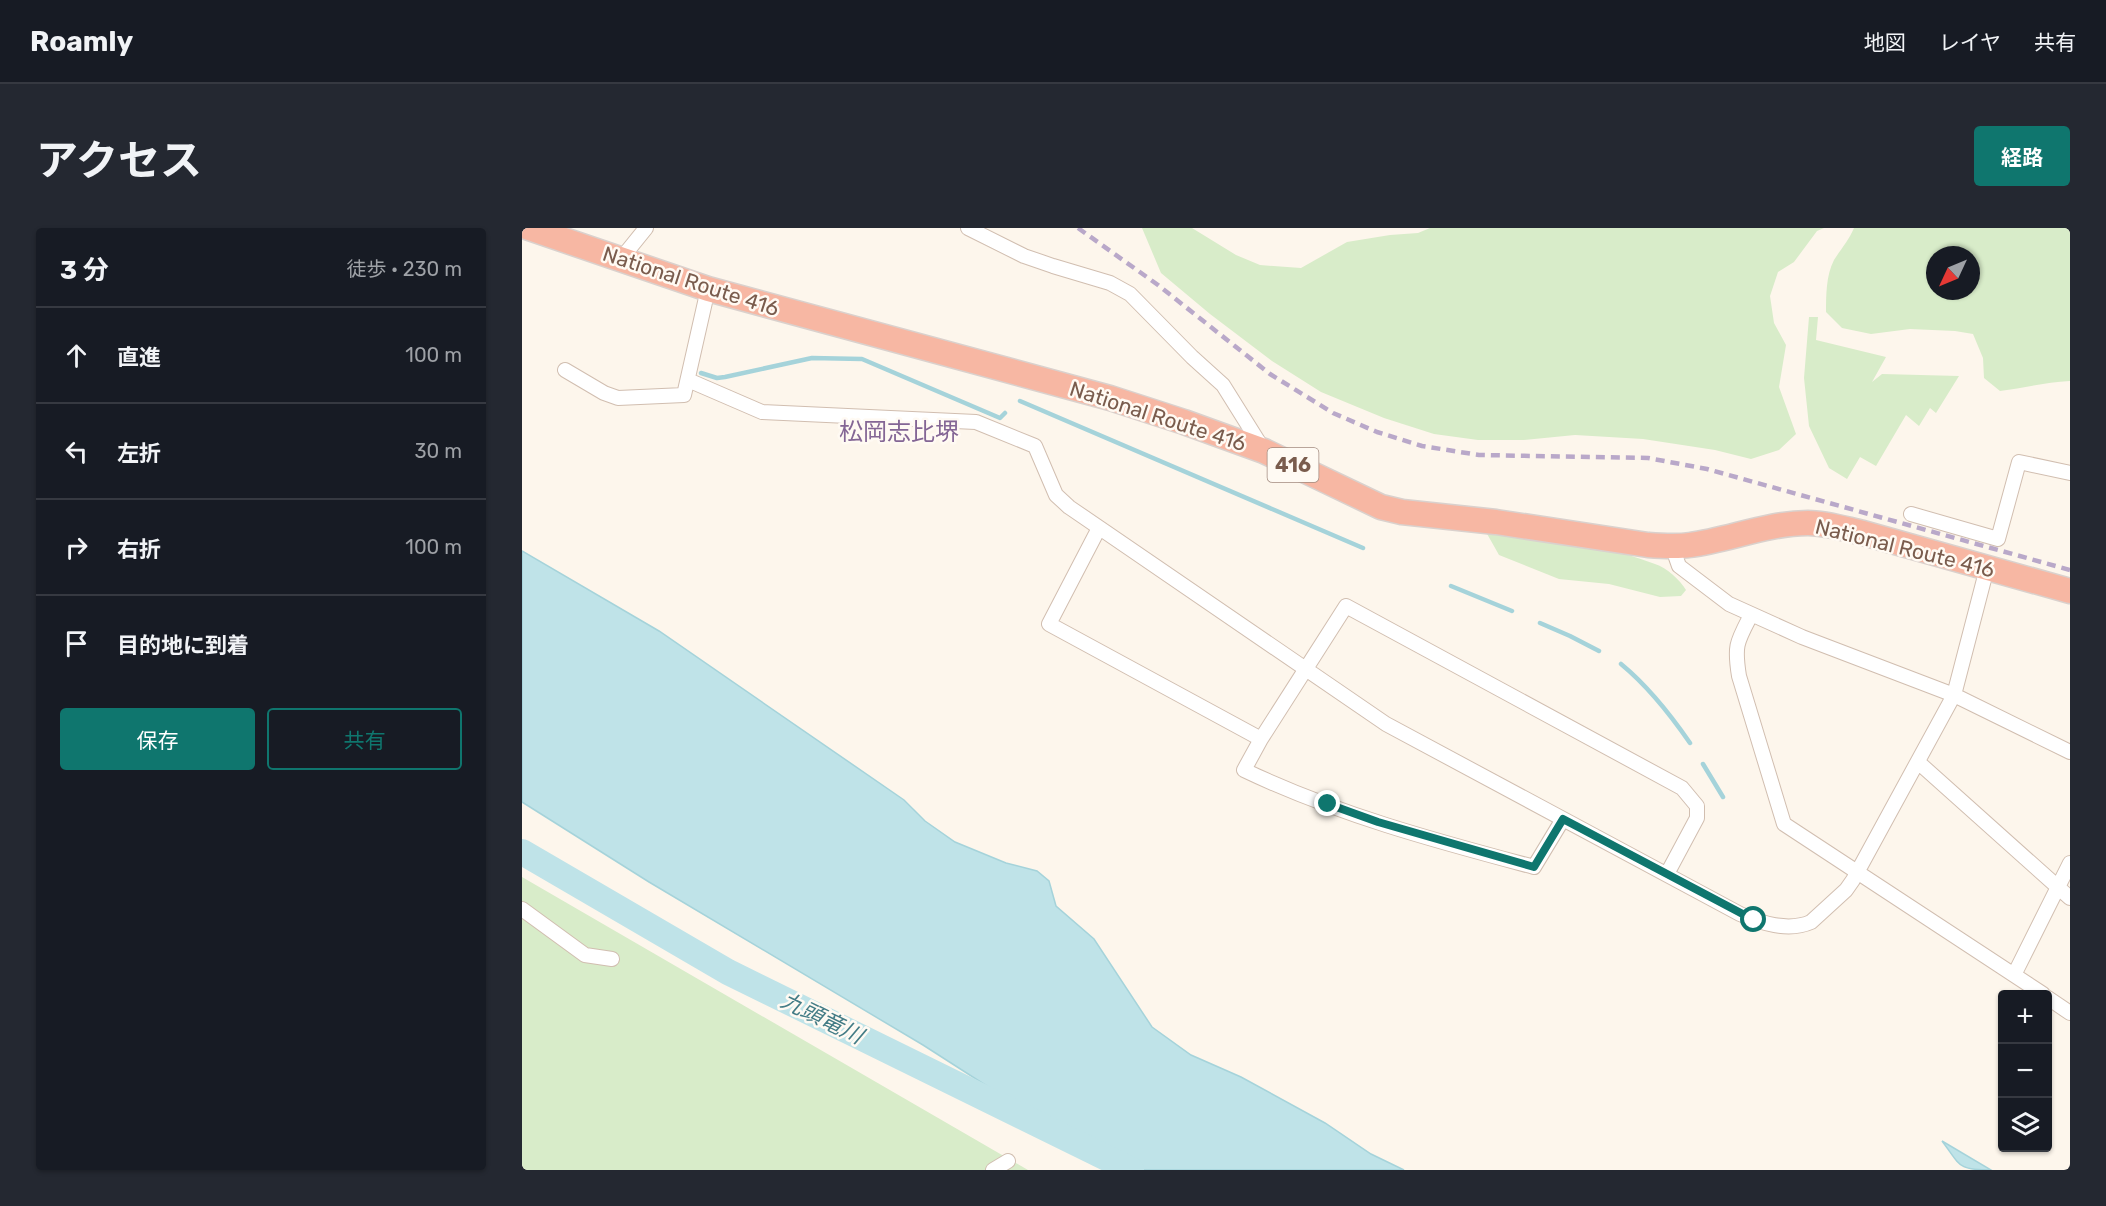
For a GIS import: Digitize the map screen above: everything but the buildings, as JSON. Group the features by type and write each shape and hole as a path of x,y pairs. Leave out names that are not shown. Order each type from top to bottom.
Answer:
{"highway":[{"name":"National Route 416","path":"529,228 708,289 1110,398 1195,425 1264,451 1381,507 1402,512 1508,524 1648,545 1672,546 1689,545 1778,525 1809,523 1834,526 2070,591"}],"street":[{"path":"621,259 646,228"},
{"path":"968,228 1024,256 1110,283 1130,294 1223,385 1264,451"},
{"path":"565,370 603,393 618,398 684,395 708,289"},
{"path":"688,380 762,412 976,422 1035,446 1056,495 1069,507 1386,724 1754,920 1786,926 1804,925 1823,912 1846,890 1857,871 1954,695 1987,568"},
{"path":"1911,514 1998,538 2019,462 2070,473"},
{"path":"1099,528 1049,624 1261,739"},
{"path":"1672,546 1679,566 1729,604 1802,636 1954,695 2070,752"},
{"path":"1563,819 1534,867 1378,822 1281,788 1244,770 1261,739 1346,606 1682,788 1697,806 1697,818 1667,874"},
{"path":"1751,615 1736,643 1735,654 1739,676 1784,824 2037,990"},
{"path":"1918,762 2070,898"},
{"path":"2014,975 2070,863"},
{"path":"522,909 585,956 612,959"},
{"path":"2052,1001 2070,1013"},
{"path":"993,1170 1008,1161"}],"green space":[{"path":"1142,228 1192,228 1236,255 1260,265 1301,268 1347,242 1418,233 1430,228 1824,228 1817,231 1794,262 1778,272 1770,296 1774,323 1786,345 1779,387 1796,434 1779,450 1751,459 1715,450 1643,439 1575,435 1524,440 1478,440 1434,434 1384,418 1321,392 1272,361 1161,273"},
{"path":"1854,228 2070,228 2070,381 2000,391 1984,378 1983,358 1973,334 1910,329 1871,334 1842,328 1826,312 1827,286 1834,260"},
{"path":"1809,317 1818,317 1816,340 1886,357 1872,382 1882,374 1959,376 1936,413 1930,408 1919,426 1906,415 1876,466 1860,457 1847,479 1829,468 1809,426 1804,378"},
{"path":"1486,532 1593,546 1635,557 1664,568 1677,578 1686,590 1681,596 1660,597 1609,584 1559,579 1499,555"},
{"path":"522,877 1028,1170 522,1170"}],"water":[{"path":"522,551 659,631 904,800 925,821 955,842 1006,863 1037,871 1049,881 1056,906 1094,939 1152,1027 1191,1055 1241,1077 1325,1123 1371,1154 1404,1170 1127,1170 1046,1124 923,1045 649,882 522,802"},
{"path":"1942,1141 1991,1170 1972,1169 1961,1165"}],"waterway":[{"path":"701,373 717,378 812,358 862,359 1000,418 1005,413"},
{"path":"1020,401 1363,548"},
{"path":"1451,586 1512,611"},
{"path":"1540,623 1599,651"},
{"path":"1621,664 1658,701 1690,743"},
{"path":"1703,764 1723,797"},
{"name":"九頭竜川","path":"522,852 728,972 1131,1170"}],"railway":[{"path":"1078,228 1158,285 1270,374 1333,413 1377,432 1422,446 1479,455 1648,458 1707,469 2070,570"}],"district":[{"name":"松岡志比堺","path":"899,432"}],"route":[{"path":"1328,804 1456,846 1534,867 1563,819 1754,920"}]}
